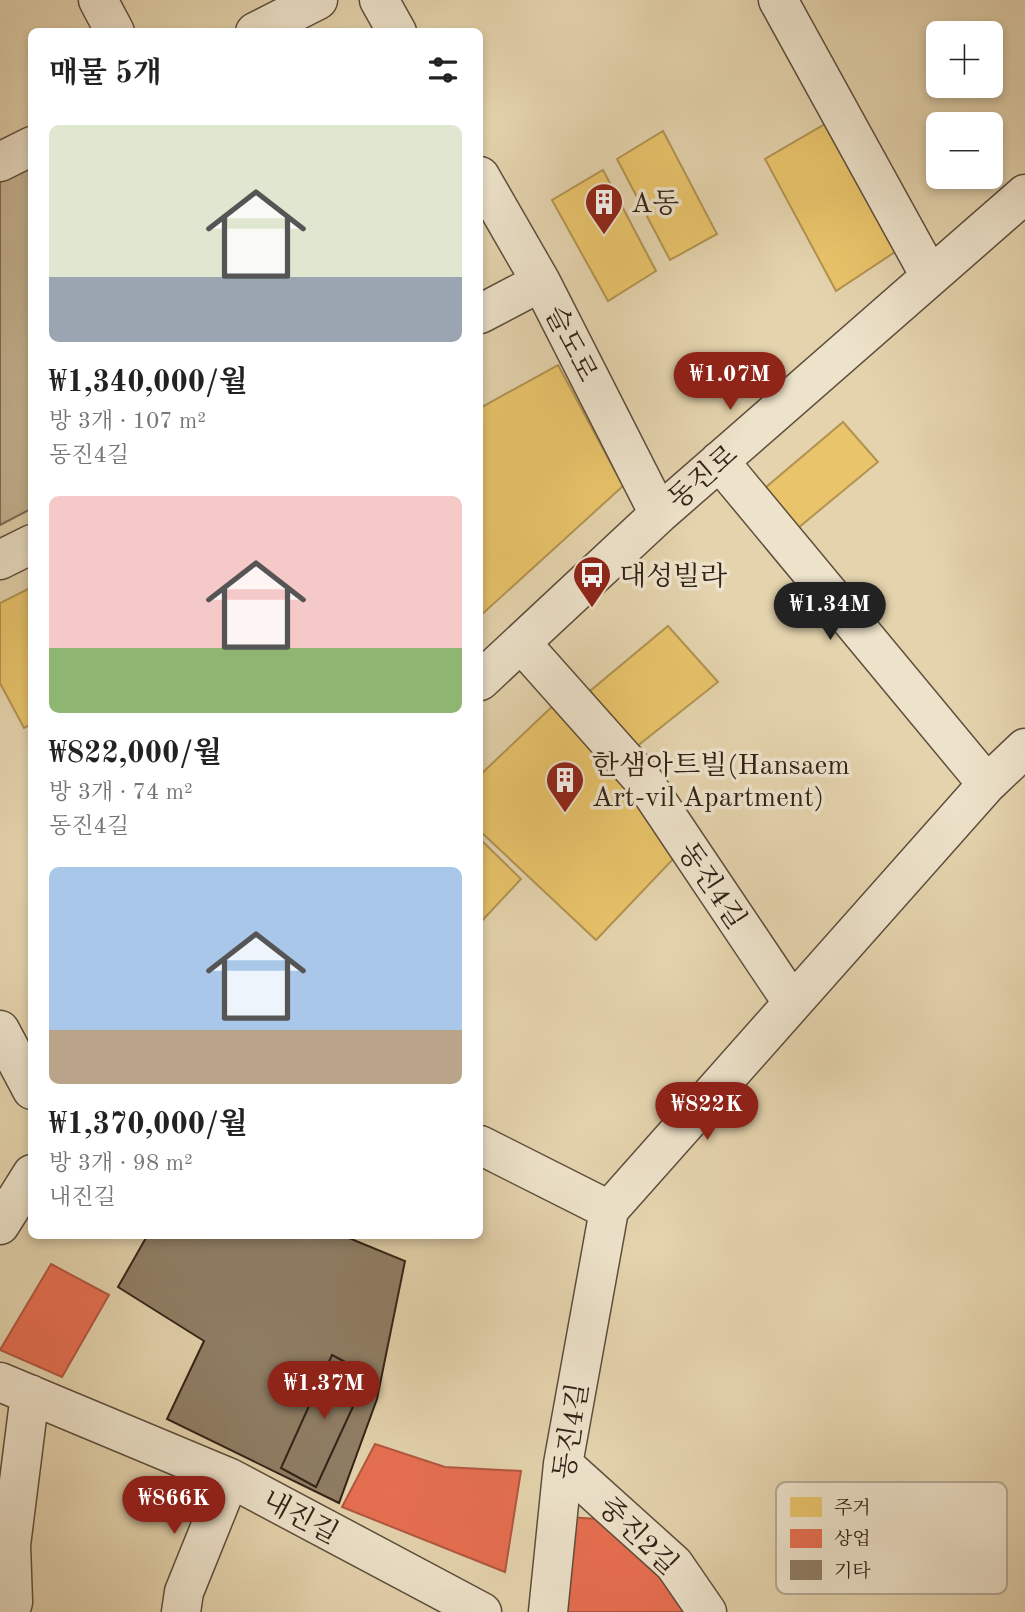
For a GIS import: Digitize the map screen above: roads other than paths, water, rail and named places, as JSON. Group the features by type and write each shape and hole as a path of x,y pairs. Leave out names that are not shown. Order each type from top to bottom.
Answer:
{"street":[{"path":"98,0 113,28"},
{"path":"263,28 318,0"},
{"path":"379,0 395,28"},
{"path":"778,0 930,276"},
{"path":"0,162 28,148"},
{"name":"슬도로","path":"483,181 541,282 659,514"},
{"name":"동진로","path":"483,678 659,514 1025,194"},
{"path":"483,312 541,282"},
{"path":"719,461 987,784"},
{"path":"0,560 28,546"},
{"name":"동진4길","path":"521,643 643,780 792,1002"},
{"path":"483,1147 609,1210 987,784 1025,748"},
{"path":"0,1030 28,1082"},
{"path":"0,1225 28,1180"},
{"name":"동진4길","path":"548,1612 563,1464 609,1210"},
{"path":"10,1612 13,1602 11,1545 15,1388"},
{"name":"내진길","path":"15,1388 230,1478 482,1612"},
{"name":"중진2길","path":"563,1464 674,1564 707,1612"},
{"path":"181,1612 184,1592 230,1478"}],"place":[{"name":"A동","path":"604,236"},
{"name":"대성빌라","path":"592,609"},
{"name":"한샘아트빌(Hansaem Art-vil Apartment)","path":"565,814"}]}
